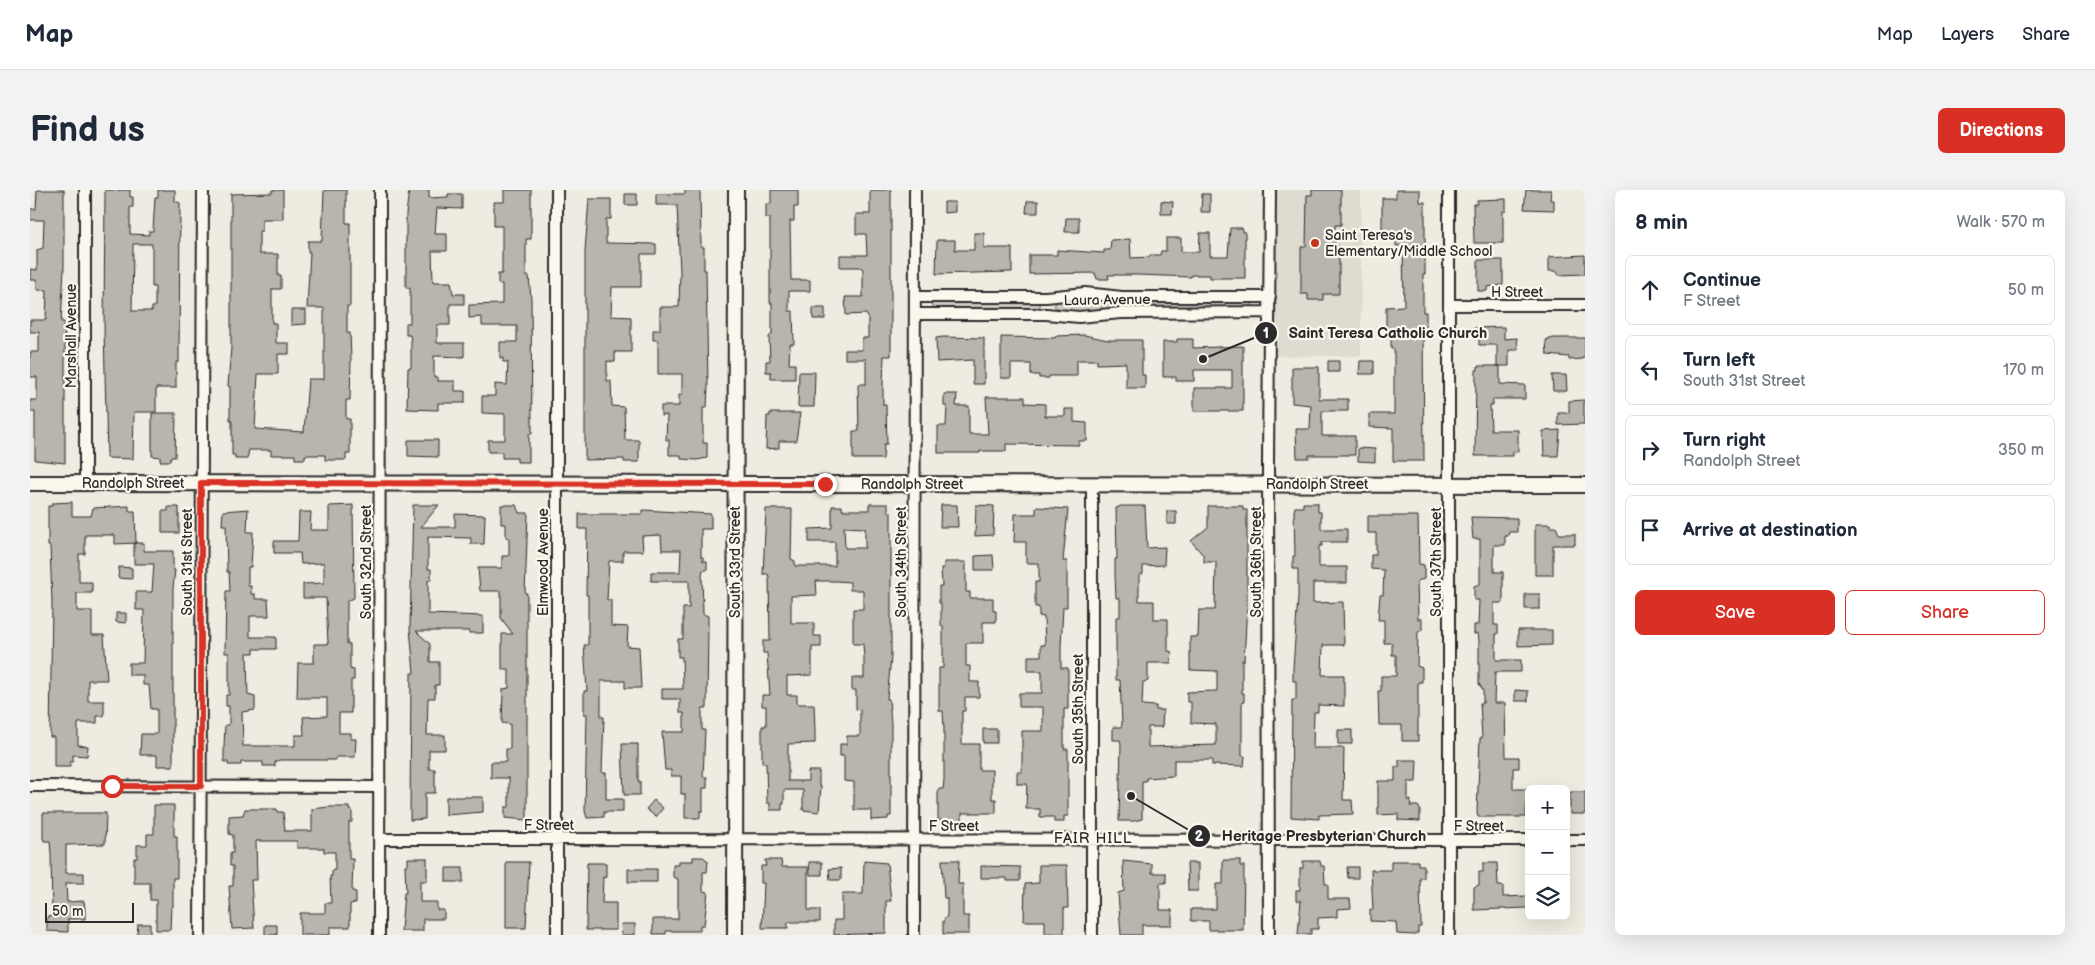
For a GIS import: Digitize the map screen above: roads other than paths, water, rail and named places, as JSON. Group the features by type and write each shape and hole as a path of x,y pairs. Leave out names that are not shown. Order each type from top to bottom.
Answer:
{"main road":[{"name":"South 33rd Street","path":"735,935 736,190"},
{"name":"Randolph Street","path":"30,482 1585,484"}],"street":[{"name":"Marshall Avenue","path":"85,190 85,482"},
{"name":"South 31st Street","path":"200,935 202,190"},
{"name":"South 32nd Street","path":"379,935 380,190"},
{"name":"Elmwood Avenue","path":"557,190 557,935"},
{"name":"South 34th Street","path":"914,935 915,190"},
{"name":"South 36th Street","path":"1269,935 1270,190"},
{"name":"South 37th Street","path":"1449,190 1449,935"},
{"name":"Laura Avenue","path":"916,296 1046,297 1085,293 1122,297 1270,296"},
{"path":"1046,297 1046,314"},
{"path":"1121,313 1122,297"},
{"name":"H Street","path":"1450,305 1585,306"},
{"name":"Laura Avenue","path":"915,314 1046,314 1079,316 1121,313 1269,312"},
{"name":"South 35th Street","path":"1092,484 1092,935"},
{"path":"30,786 379,787"},
{"name":"F Street","path":"379,839 1525,840"},
{"path":"1570,840 1585,840"}],"place":[{"name":"Saint Teresa's Elementary/Middle School","path":"1315,243"},
{"name":"Saint Teresa Catholic Church","path":"1203,359"},
{"name":"Heritage Presbyterian Church","path":"1131,796"}],"district":[{"name":"FAIR HILL","path":"1093,838"}]}
